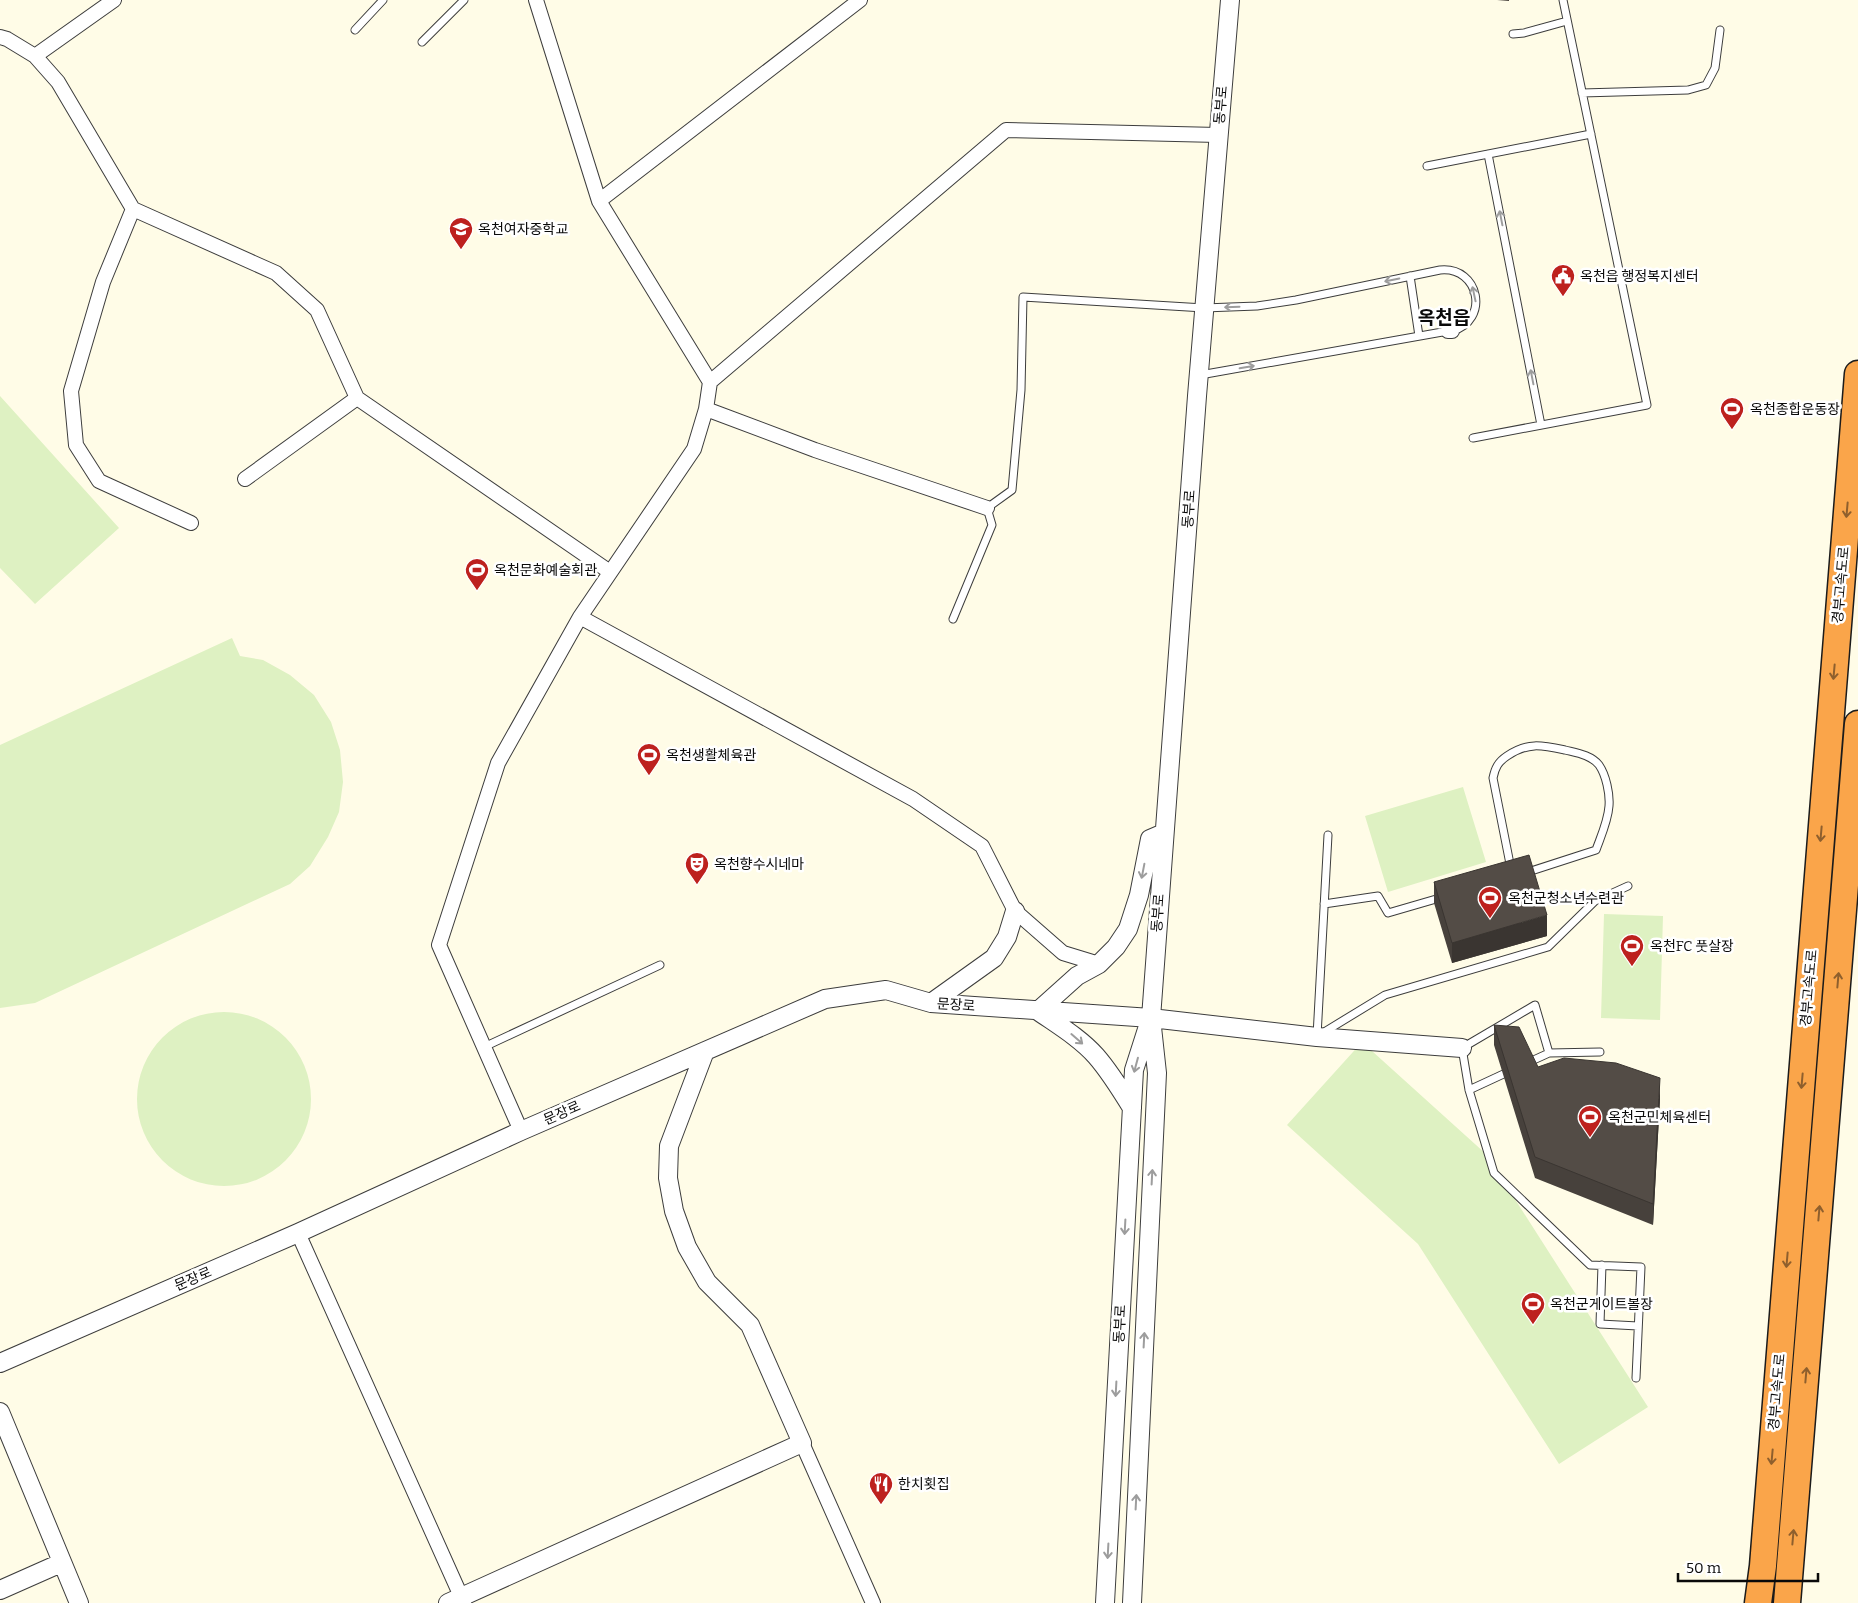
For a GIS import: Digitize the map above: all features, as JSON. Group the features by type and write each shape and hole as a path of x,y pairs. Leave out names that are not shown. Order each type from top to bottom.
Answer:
{"highway":[{"name":"경부고속도로","path":"1758,1603 1764,1556 1858,374"},
{"name":"경부고속도로","path":"1787,1603 1858,724"}],"street":[{"path":"35,56 114,0"},
{"path":"521,1131 439,946 498,762 580,617 694,449 706,409 710,382 598,201 536,0"},
{"path":"598,201 860,0"},
{"name":"동부로","path":"1132,1603 1157,1073 1151,1018 1204,308 1230,0"},
{"path":"0,37 7,38 35,56 58,82 133,209 276,273 317,310 356,398 610,572"},
{"path":"710,382 1006,130 1218,134"},
{"path":"133,209 103,282 71,391 76,445 99,481 191,523"},
{"path":"245,479 356,398"},
{"path":"706,409 815,450 987,508"},
{"path":"580,617 912,798 982,846 1015,912 1063,953 1099,964"},
{"path":"1132,1108 1096,1055 1071,1034 1038,1011 1077,976 1099,964 1116,946 1128,929 1139,895 1150,839 1164,833"},
{"path":"931,1003 994,958 1007,937 1015,912"},
{"name":"문장로","path":"0,1363 298,1233 521,1131 825,999 886,990 931,1003 1151,1018 1317,1037 1462,1048"},
{"name":"동부로","path":"1105,1603 1134,1070 1151,1018"},
{"path":"705,1051 669,1146 668,1178 674,1211 687,1247 706,1282 750,1325 873,1603"},
{"path":"298,1233 458,1601 802,1443"},
{"path":"0,1412 79,1603"},
{"path":"0,1590 61,1563"}],"lane":[{"path":"355,30 384,0"},
{"path":"422,42 464,0"},
{"path":"1473,438 1647,405 1563,0"},
{"path":"1513,34 1524,33 1567,21"},
{"path":"1582,92 1688,90 1706,85 1715,68 1720,30"},
{"path":"1427,166 1591,134"},
{"path":"1488,154 1541,425"},
{"path":"953,619 992,525 987,508 1012,490 1021,390 1023,297 1204,308 1257,306 1440,270 1449,270 1462,274 1469,281 1475,293 1475,309 1466,323 1450,331 1199,376"},
{"path":"1410,276 1419,336"},
{"path":"1529,745 1543,745 1585,755 1599,765 1606,782 1609,805 1596,850 1513,876 1494,778 1494,769 1500,761 1516,750 1529,745"},
{"path":"1317,1037 1328,835"},
{"path":"1317,1037 1385,995 1548,947 1595,901 1628,886"},
{"path":"1324,904 1378,896 1388,914 1455,894"},
{"path":"484,1047 660,965"},
{"path":"1549,1053 1535,1005 1462,1048 1469,1090 1494,1173 1590,1265 1641,1267 1636,1378"},
{"path":"1522,1065 1549,1053 1600,1052"},
{"path":"1469,1090 1514,1069"},
{"path":"1602,1265 1600,1324 1638,1326"}],"green space":[{"path":"0,396 119,528 35,604 0,568"},
{"path":"232,638 240,656 263,660 290,675 314,695 331,722 340,750 343,782 339,812 328,837 310,866 290,884 35,1003 0,1008 0,745"},
{"path":"1463,787 1486,862 1388,892 1365,816"},
{"name":"옥천FC 풋살장","path":"1604,914 1663,916 1660,1020 1601,1018"},
{"path":"215,1012 233,1012 265,1022 286,1037 301,1058 311,1090 311,1108 301,1140 286,1161 265,1176 249,1182 233,1186 215,1186 183,1176 162,1161 147,1140 141,1124 137,1108 137,1090 147,1058 162,1037 183,1022 199,1016"},
{"name":"옥천군게이트볼장","path":"1362,1042 1486,1154 1648,1407 1559,1464 1418,1244 1287,1125"}],"building":[{"name":"옥천군청소년수련관","path":"1529,855 1547,915 1452,943 1434,882"},
{"name":"옥천군민체육센터","path":"1494,1025 1519,1027 1538,1067 1564,1058 1616,1063 1660,1078 1653,1204 1535,1157"}],"place":[{"name":"옥천여자중학교","path":"461,250"},
{"name":"옥천읍 행정복지센터","path":"1563,297"},
{"name":"옥천종합운동장","path":"1732,430"},
{"name":"옥천문화예술회관","path":"477,591"},
{"name":"옥천생활체육관","path":"649,776"},
{"name":"옥천향수시네마","path":"697,885"},
{"name":"옥천군청소년수련관","path":"1490,919"},
{"name":"옥천FC 풋살장","path":"1632,967"},
{"name":"옥천군민체육센터","path":"1590,1138"},
{"name":"옥천군게이트볼장","path":"1533,1325"},
{"name":"한치횟집","path":"881,1505"}],"district":[{"name":"옥천읍","path":"1444,317"}]}
